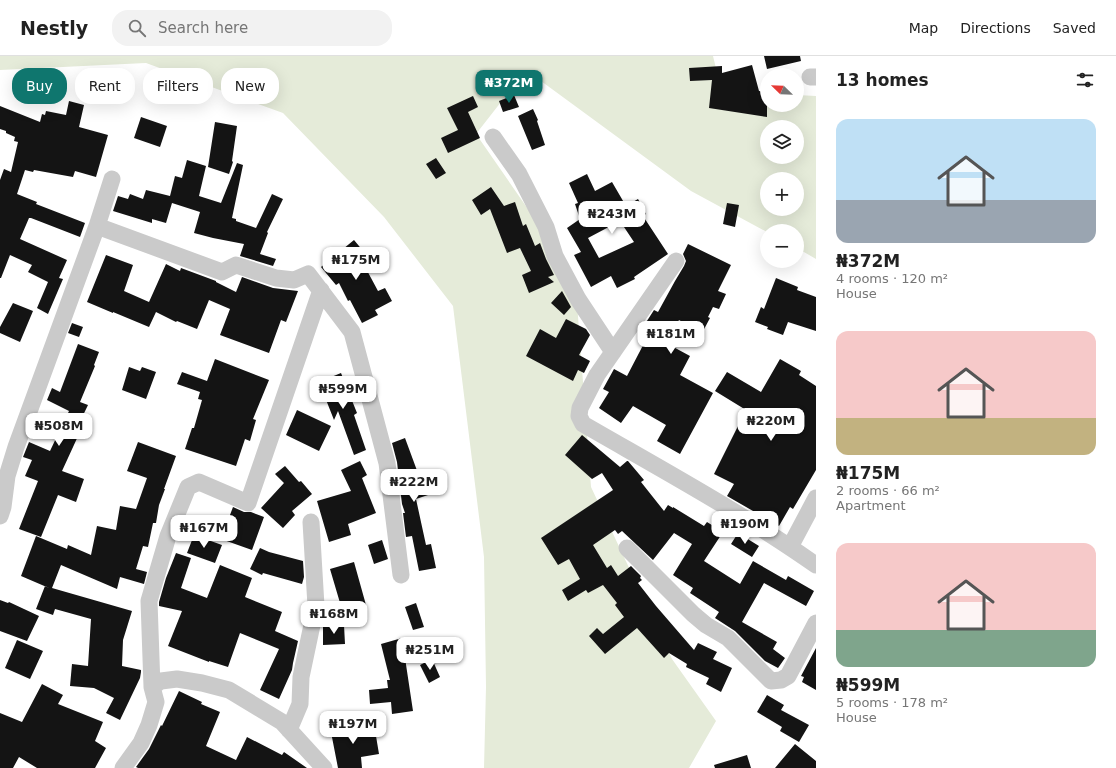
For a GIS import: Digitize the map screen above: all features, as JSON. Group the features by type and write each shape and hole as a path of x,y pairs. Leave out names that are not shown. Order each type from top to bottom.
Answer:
{"street":[{"path":"493,137 519,174 546,227 555,256 578,299 613,352"},
{"path":"0,516 3,508 4,475 16,447 97,226 112,179"},
{"path":"97,226 222,272 236,265 276,278 294,280 308,274 352,332 387,463 401,575"},
{"path":"676,261 597,375 580,408 579,416 583,424 733,511 816,565"},
{"path":"124,768 141,743 149,725 156,702 152,687 149,601 168,536 188,487 199,482 248,503 321,290"},
{"path":"790,547 816,498"},
{"path":"289,730 300,704 301,677 316,606 311,522"},
{"path":"627,548 693,614 706,625 728,638 771,681 781,680 788,676 816,623"},
{"path":"152,687 161,680 177,679 202,683 229,690 282,722 324,768"}],"green space":[{"path":"0,56 713,56 722,93 760,103 760,112 804,112 804,95 816,96 816,259 804,252 804,224 760,224 760,228 691,191 526,70 476,134 575,277 591,487 672,659 716,721 689,768 484,768 486,687 484,557 453,306 384,217 283,113 258,104 279,104 279,68 221,68 221,90 213,87 213,68 160,68 146,63 12,68 12,69 0,70"}],"building":[{"path":"764,56 800,56 801,61 767,68"},
{"path":"752,65 760,91 760,112 767,112 767,117 709,108 712,80 690,81 689,68 722,66 722,73"},
{"path":"514,95 519,107 503,112 499,101"},
{"path":"473,96 478,107 468,112 480,138 448,153 441,138 458,130 447,108"},
{"path":"69,101 75,103 75,104 84,105 79,127 108,135 96,177 75,171 73,177 34,170 33,172 25,170 17,194 37,202 36,204 85,223 80,237 29,218 20,239 67,260 59,278 63,279 48,314 37,308 48,282 28,272 32,265 10,255 0,278 0,180 4,169 11,172 18,142 14,141 15,137 0,129 0,106 40,122 42,114 45,115 46,111 66,115"},
{"path":"533,109 538,120 537,121 545,145 532,150 518,116"},
{"path":"141,117 167,126 160,147 134,138"},
{"path":"215,122 237,126 233,162 229,174 208,167"},
{"path":"436,158 446,173 436,179 426,164"},
{"path":"187,160 206,166 199,196 221,203 237,163 243,165 232,218 236,219 236,221 256,228 272,194 283,199 267,232 268,233 260,254 276,259 273,266 240,256 244,244 194,233 200,212 172,203 166,223 152,219 152,223 113,211 118,196 128,199 130,194 143,199 146,190 170,196 175,176 182,178"},
{"path":"587,174 595,191 612,182 626,206 638,199 646,214 643,216 668,254 634,277 635,279 617,288 611,276 591,287 574,255 581,252 567,228 580,219 575,204 578,203 569,183","holes":["620,221 634,242 599,258 588,238"]},
{"path":"491,187 504,206 515,202 523,226 526,224 535,246 540,243 554,275 548,277 554,282 529,293 522,275 531,271 520,248 507,253 490,209 481,215 472,200"},
{"path":"727,203 739,205 735,227 723,224"},
{"path":"354,240 369,258 363,263 378,291 385,288 392,301 375,310 378,315 362,323 339,283 336,285 321,267"},
{"path":"688,244 731,265 718,291 726,294 719,309 713,307 708,317 710,318 702,333 679,320 666,343 690,356 680,375 713,393 680,454 657,441 666,425 633,406 621,423 599,408 609,392 603,389 614,369 627,376 652,328 645,324 654,310 658,312 684,266 686,261 683,254"},
{"path":"106,255 133,265 124,291 149,302 166,264 180,271 181,268 216,281 236,292 242,277 273,288 298,291 286,322 281,320 269,353 220,335 230,309 209,300 197,329 177,321 176,322 156,312 149,327 87,302"},
{"path":"776,278 798,287 797,290 816,297 816,331 788,322 783,335 767,329 768,327 755,322 761,307 764,309"},
{"path":"562,291 571,307 564,315 551,303"},
{"path":"13,303 33,311 20,342 0,333 0,327"},
{"path":"566,319 586,329 590,335 579,355 590,361 584,373 578,370 573,381 526,356 540,329 556,338"},
{"path":"72,323 83,327 79,337 68,333"},
{"path":"78,344 99,352 94,365 95,366 80,402 88,405 75,432 79,434 62,471 84,479 76,502 58,495 41,537 19,529 38,481 25,476 32,460 23,457 29,442 50,451 69,411 47,400 52,388 60,392"},
{"path":"215,359 269,380 253,419 256,420 250,441 245,439 236,466 185,449 192,428 194,428 202,400 198,399 200,392 177,384 182,372 207,381"},
{"path":"780,359 801,371 799,375 816,386 816,470 793,509 790,507 779,526 727,496 734,484 714,474 746,410 715,391 727,372 761,392"},
{"path":"129,367 140,371 142,367 156,372 146,399 122,390"},
{"path":"341,373 357,413 354,415 366,450 354,455 338,411 334,420 319,382"},
{"path":"297,410 331,426 319,451 286,435"},
{"path":"582,435 620,467 628,461 644,480 641,482 664,511 668,505 704,526 707,522 723,532 704,561 740,584 753,561 786,580 788,576 814,591 806,606 764,583 742,622 777,642 773,649 785,658 778,668 765,661 735,631 715,618 719,612 690,593 693,588 673,575 692,544 674,533 653,560 622,531 618,534 615,530 593,545 607,568 611,565 618,576 631,566 641,576 640,578 642,580 638,583 694,650 698,643 717,652 713,659 732,668 721,692 706,684 709,678 686,667 687,664 669,653 664,658 637,628 605,654 589,636 597,628 603,634 624,617 615,605 617,603 603,585 588,593 586,590 568,601 562,590 580,579 569,559 558,565 541,538 613,490 602,473 592,479 565,455"},
{"path":"405,438 419,476 428,474 434,493 416,499 426,545 431,544 436,568 419,571 412,536 406,537 403,513 405,513 402,504 397,462 392,443"},
{"path":"138,442 176,456 159,505 156,523 153,523 148,547 143,546 136,569 147,572 144,584 120,577 117,589 61,565 52,588 132,611 123,640 122,666 141,670 141,672 140,678 120,720 106,713 114,698 94,688 70,686 72,664 88,666 91,619 55,609 53,615 36,609 45,586 21,576 36,536 67,549 68,545 91,555 97,526 116,530 120,506 136,509 147,478 127,471"},
{"path":"360,461 367,475 362,478 376,513 348,524 351,535 329,542 317,501 351,491 341,470"},
{"path":"285,466 312,494 292,511 295,515 283,528 261,508 284,483 275,474"},
{"path":"233,507 244,512 251,512 264,517 252,550 221,539"},
{"path":"738,533 759,546 752,557 731,544"},
{"path":"194,535 222,545 215,563 187,553"},
{"path":"382,540 388,559 374,564 368,545"},
{"path":"260,548 269,552 303,561 304,577 302,584 263,573 262,575 250,569"},
{"path":"176,553 191,558 181,588 207,598 220,565 252,578 245,597 282,612 275,631 298,641 292,670 279,699 260,690 279,649 240,633 228,667 209,662 168,646 182,611 159,606 159,602 166,578"},
{"path":"354,562 366,605 343,613 330,569"},
{"path":"0,600 9,602 39,616 27,641 0,631"},
{"path":"416,603 424,627 413,630 405,607"},
{"path":"344,625 345,644 323,645 323,626"},
{"path":"402,638 413,711 392,714 391,702 370,704 369,690 388,688 387,680 390,680 381,644"},
{"path":"17,640 43,651 30,679 5,668"},
{"path":"816,648 816,690 802,682 804,677 801,676"},
{"path":"432,659 440,677 429,683 420,665"},
{"path":"42,684 63,695 58,704 103,722 95,741 106,748 95,768 37,768 19,757 13,768 0,768 0,713 22,722"},
{"path":"179,691 202,702 201,704 220,712 206,746 236,760 247,737 282,755 284,752 307,768 136,767 149,749"},
{"path":"767,695 784,705 781,710 809,725 799,742 780,731 782,727 757,712"},
{"path":"354,722 356,733 375,730 379,754 361,757 362,768 338,768 330,727"},
{"path":"795,744 816,761 816,768 775,768"},
{"path":"747,755 751,768 715,768 714,765"}]}
